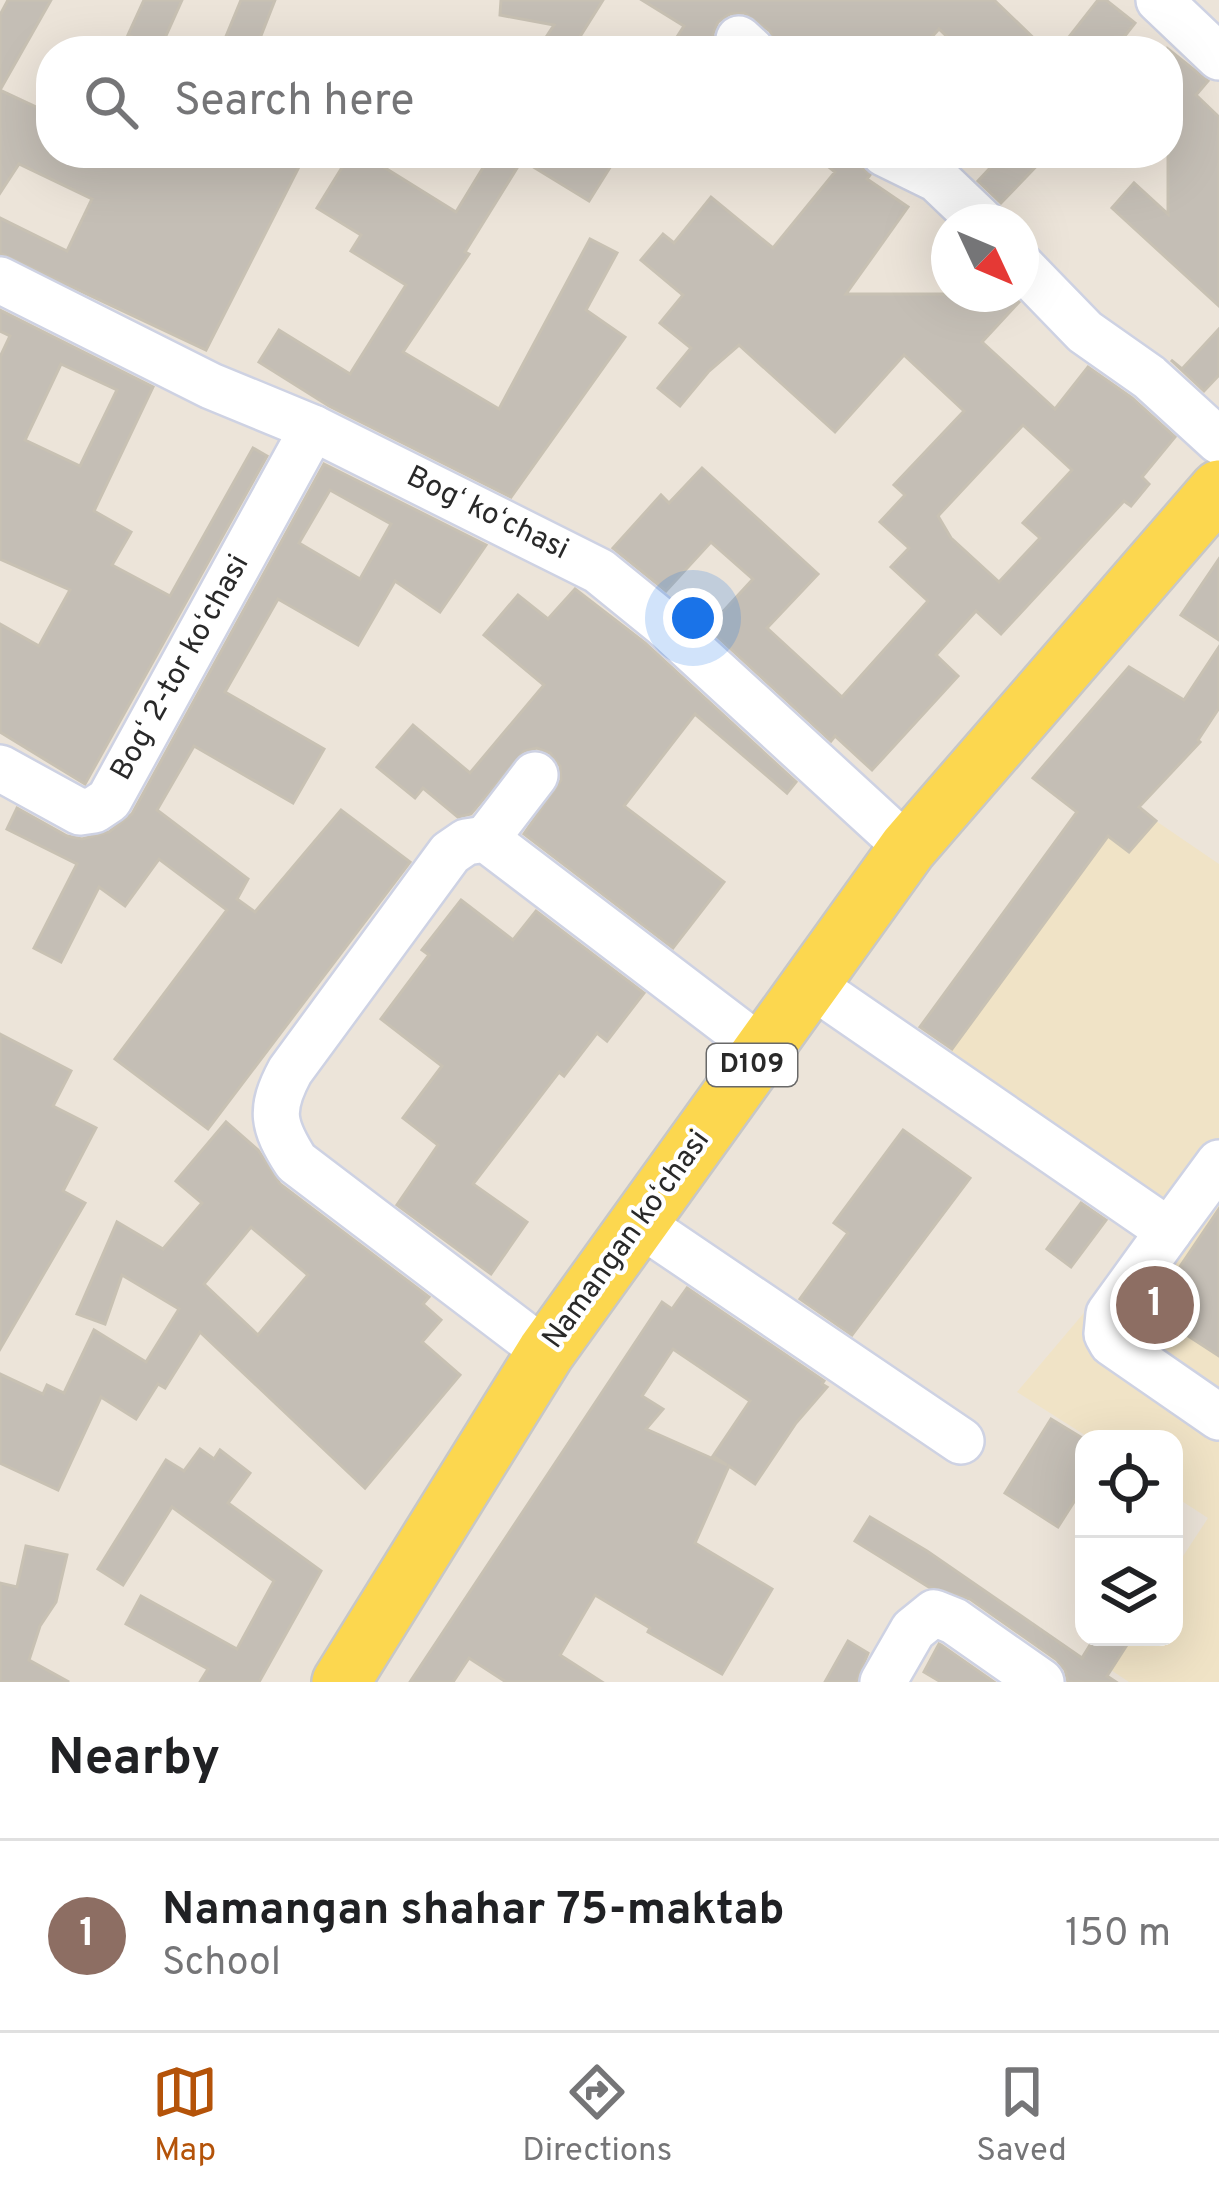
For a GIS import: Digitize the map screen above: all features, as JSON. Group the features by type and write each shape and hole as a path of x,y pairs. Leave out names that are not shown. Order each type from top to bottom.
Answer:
{"main road":[{"name":"Namangan koʻchasi","path":"341,1682 546,1352 908,848 1219,489"}],"street":[{"path":"1159,0 1219,57"},
{"path":"915,168 937,179 963,204"},
{"name":"Bogʻ koʻchasi","path":"0,280 211,386 313,428 599,571 664,623 908,848"},
{"path":"1039,285 1085,332 1149,377 1219,441"},
{"name":"Bogʻ 2-tor koʻchasi","path":"0,768 80,812 109,800 313,428"},
{"path":"536,775 486,839 466,842 450,853 290,1071 275,1112 278,1134 296,1162 546,1352"},
{"path":"486,839 763,1050"},
{"path":"810,984 1169,1232"},
{"path":"1219,1162 1109,1314 1107,1334 1112,1343 1219,1417"},
{"path":"639,1223 961,1442"},
{"path":"883,1682 913,1630 934,1612 1041,1682"}],"shaded area":[{"path":"1156,821 1219,864 1219,1682 1129,1682 1111,1670 1126,1646 1183,1646 1183,1556 1208,1518 1183,1502 1183,1430 1077,1430 1017,1392 1165,1217 944,1059 1108,836 1129,852"}],"building":[{"path":"8,0 51,0 0,90 0,15"},
{"path":"144,0 182,0 166,36 128,35"},
{"path":"241,0 275,0 261,36 226,36"},
{"path":"501,0 603,0 580,36 547,36 554,25 500,15"},
{"path":"642,0 994,0 1031,36 946,36 939,29 933,36 772,36 744,13 730,14 718,22 713,36 678,36 684,26"},
{"path":"1098,0 1106,0 1135,23 1125,36 1070,36"},
{"path":"1183,61 1208,81 1196,95 1219,117 1219,306 1112,208 1134,183 1168,214 1168,168 1183,168"},
{"path":"0,90 36,107 36,168 298,168 206,350 0,253 0,218 67,251 92,199 19,164 0,193"},
{"path":"342,168 385,168 456,212 483,168 517,168 465,252 469,254 403,352 499,409 590,239 617,253 586,310 625,337 511,497 329,406 259,362 279,330 350,374 406,285 351,251 361,235 317,208"},
{"path":"535,168 610,168 589,201"},
{"path":"830,168 862,168 870,175 867,179 908,207 846,294 931,294 931,312 1010,312 982,342 1055,409 1088,367 1175,437 1142,477 1149,484 1131,506 1124,501 1001,634 976,611 936,655 958,676 872,770 835,736 831,741 708,628 753,579 711,542 666,591 613,548 661,495 669,503 702,468 818,574 767,628 842,697 928,601 891,567 909,548 880,522 905,495 894,485 964,411 904,355 835,432 739,345 680,406 658,388 691,348 660,323 683,295 641,260 663,234 674,243 711,197 773,248 835,172","holes":["1023,425 1072,470 1023,523 1040,538 999,582 951,538 938,516"]},
{"path":"990,168 1035,168 1001,203 978,181"},
{"path":"0,310 153,387 94,511 131,532 112,565 170,596 253,448 267,456 85,784 0,732 0,624 39,646 70,590 0,559 0,357 10,336 0,331","holes":["61,364 117,390 80,466 25,440"]},
{"path":"1219,329 1219,375 1204,391 1171,360 1182,369"},
{"path":"324,464 486,545 440,612 395,581 358,645 278,599 225,692 324,749 293,803 194,746 157,810 248,879 237,899 255,912 341,810 410,862 208,1129 115,1059 227,910 159,859 125,906 99,887 61,962 34,948 77,864 7,829 17,808 67,836 82,839 109,832 132,814","holes":["330,490 391,524 360,579 299,543"]},
{"path":"1219,559 1219,640 1181,615"},
{"path":"575,589 645,643 796,782 787,793 695,714 624,806 724,882 673,948 524,834 561,780 560,766 550,753 537,748 524,751 471,814 458,817 423,788 415,798 377,767 413,725 470,773 544,685 484,635 518,595 548,619"},
{"path":"1219,647 1219,708 1200,742 1139,807 1156,821 1129,852 1108,836 952,1049 920,1027 1077,812 1033,778 1129,667 1184,700"},
{"path":"461,900 513,940 536,911 644,993 607,1041 597,1033 564,1076 559,1072 473,1184 527,1222 491,1274 397,1205 438,1145 403,1118 442,1066 381,1019 429,955 422,950"},
{"path":"0,1034 71,1071 53,1106 96,1128 63,1191 85,1203 0,1349"},
{"path":"226,1122 258,1150 280,1184 429,1297 423,1304 441,1320 422,1342 460,1375 365,1488 200,1332 165,1388 158,1384 136,1419 101,1397 58,1490 0,1463 0,1374 43,1394 47,1385 64,1393 94,1330 146,1362 179,1309 122,1275 105,1324 77,1314 117,1222 163,1249 202,1203 176,1181","holes":["251,1227 308,1275 258,1335 204,1284"]},
{"path":"903,1130 970,1178 852,1335 800,1299 848,1233 834,1223"},
{"path":"1081,1203 1106,1220 1071,1267 1047,1249"},
{"path":"1219,1209 1219,1356 1150,1311"},
{"path":"687,1288 827,1387 755,1484 729,1466 695,1543 772,1589 722,1674 595,1595 560,1655 602,1682 506,1682 469,1658 453,1682 410,1682 662,1302 672,1309","holes":["673,1349 750,1401 713,1456 727,1465 646,1429 663,1409 642,1396"]},
{"path":"1051,1419 1075,1434 1075,1500 1058,1527 1005,1493"},
{"path":"200,1449 214,1459 220,1450 250,1473 228,1503 321,1571 259,1682 200,1682 208,1669 126,1624 141,1596 237,1649 274,1581 172,1507 123,1585 98,1569 166,1460 184,1471"},
{"path":"870,1517 1082,1658 1089,1646 1126,1646 1107,1676 1116,1682 1068,1682 1057,1660 970,1599 929,1587 855,1541"},
{"path":"26,1546 67,1555 56,1602 40,1626 29,1660 69,1682 0,1682 0,1583 17,1587"},
{"path":"848,1641 868,1653 856,1682 825,1682"},
{"path":"939,1644 994,1682 941,1682 924,1672"}],"place":[{"name":"Namangan shahar 75-maktab","path":"1155,1305"}]}
